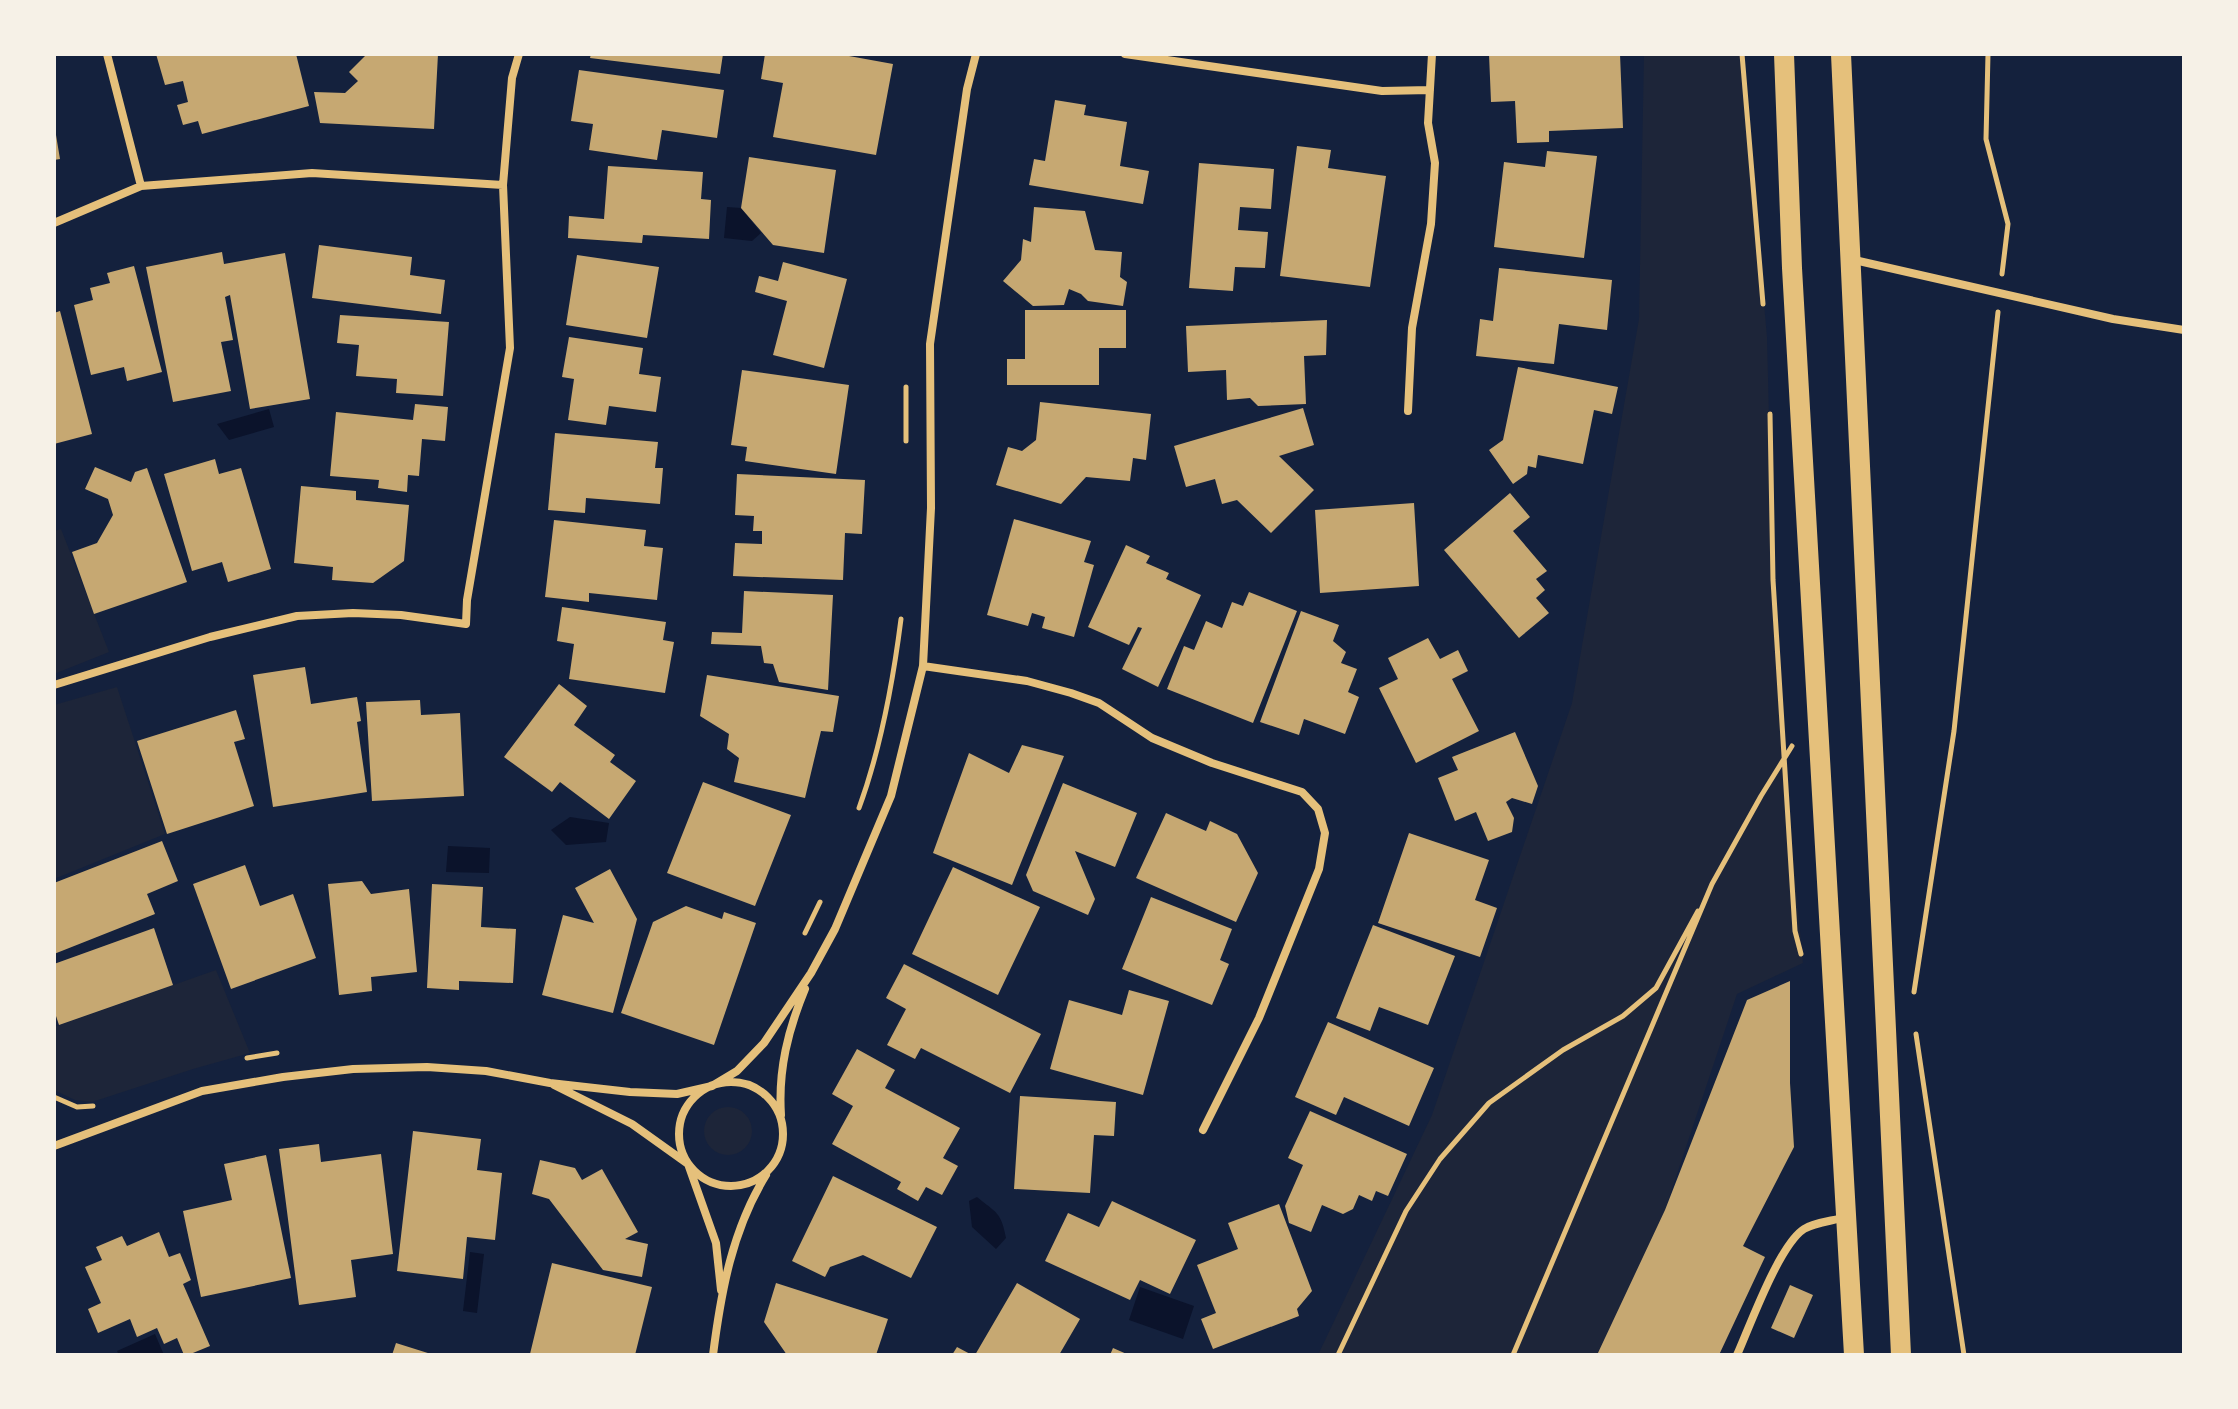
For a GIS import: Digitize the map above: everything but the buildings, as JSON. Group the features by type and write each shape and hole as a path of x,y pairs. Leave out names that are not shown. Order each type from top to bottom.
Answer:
{"main road":[{"path":"1784,54 1792,268 1854,1355"},
{"path":"1841,54 1901,1355"}],"street":[{"path":"107,54 141,186"},
{"path":"54,685 210,637 297,616 353,613 401,615 466,624 467,600 510,348 503,185 512,78 519,54"},
{"path":"721,1290 716,1243 681,1149 678,1133 681,1117 690,1101 703,1089 737,1071 764,1043 811,973 835,929 891,796 923,666 931,508 930,344 967,89 976,54"},
{"path":"1125,54 1382,91 1430,90"},
{"path":"1408,411 1412,328 1431,224 1435,163 1428,123 1432,54"},
{"path":"54,223 141,186 312,173 503,185"},
{"path":"1850,258 2113,319 2184,330"},
{"path":"923,666 1027,681 1085,698 1123,717 1152,738 1212,763 1302,792 1318,809 1325,833 1319,869 1259,1018 1203,1130"},
{"path":"713,1355 721,1290 748,1204 780,1150 783,1132 779,1086 789,1029 811,973"},
{"path":"54,1146 202,1091 353,1069 427,1067 486,1071 550,1083 677,1094 738,1082 755,1088 770,1099 779,1114 783,1132"},
{"path":"550,1083 632,1124 700,1176 714,1183 731,1186 746,1183 761,1176 772,1164"},
{"path":"1737,1355 1782,1255 1795,1238 1812,1225 1846,1217"}],"path":[{"path":"1742,54 1764,306"},
{"path":"1912,1006 1954,731 2008,224 1986,139 1988,54"},
{"path":"906,448 907,376"},
{"path":"1770,412 1773,580 1795,931 1801,954"},
{"path":"856,817 881,731 902,615"},
{"path":"1338,1355 1406,1211 1440,1159 1489,1103 1563,1050 1623,1016 1656,988 1784,758 1818,709"},
{"path":"1513,1355 1712,884"},
{"path":"801,941 821,900"},
{"path":"1914,1022 1964,1355"},
{"path":"236,1061 286,1052"},
{"path":"54,1097 77,1107 99,1106"}],"shaded area":[{"path":"1644,54 1742,54 1767,337 1773,580 1784,754 1803,963 1737,994 1665,1210 1597,1355 1318,1355 1432,1115 1572,703 1639,319"},
{"path":"727,207 741,208 761,233 752,241 724,238"},
{"path":"269,409 274,427 229,440 217,424"},
{"path":"61,529 109,652 54,674 54,531"},
{"path":"117,687 165,834 54,879 54,705"},
{"path":"570,817 609,823 606,842 566,845 551,830"},
{"path":"448,846 490,848 489,873 446,872"},
{"path":"216,970 250,1053 92,1102 75,1100 54,1090 54,1027"},
{"path":"728,1107 745,1114 752,1131 745,1148 728,1155 711,1148 704,1131 711,1114"},
{"path":"977,1197 997,1213 1002,1222 1006,1238 996,1249 972,1227 969,1201"},
{"path":"470,1252 484,1254 477,1313 463,1311"},
{"path":"1140,1287 1194,1306 1183,1339 1129,1320"},
{"path":"155,1334 164,1355 119,1355 117,1351"}]}
